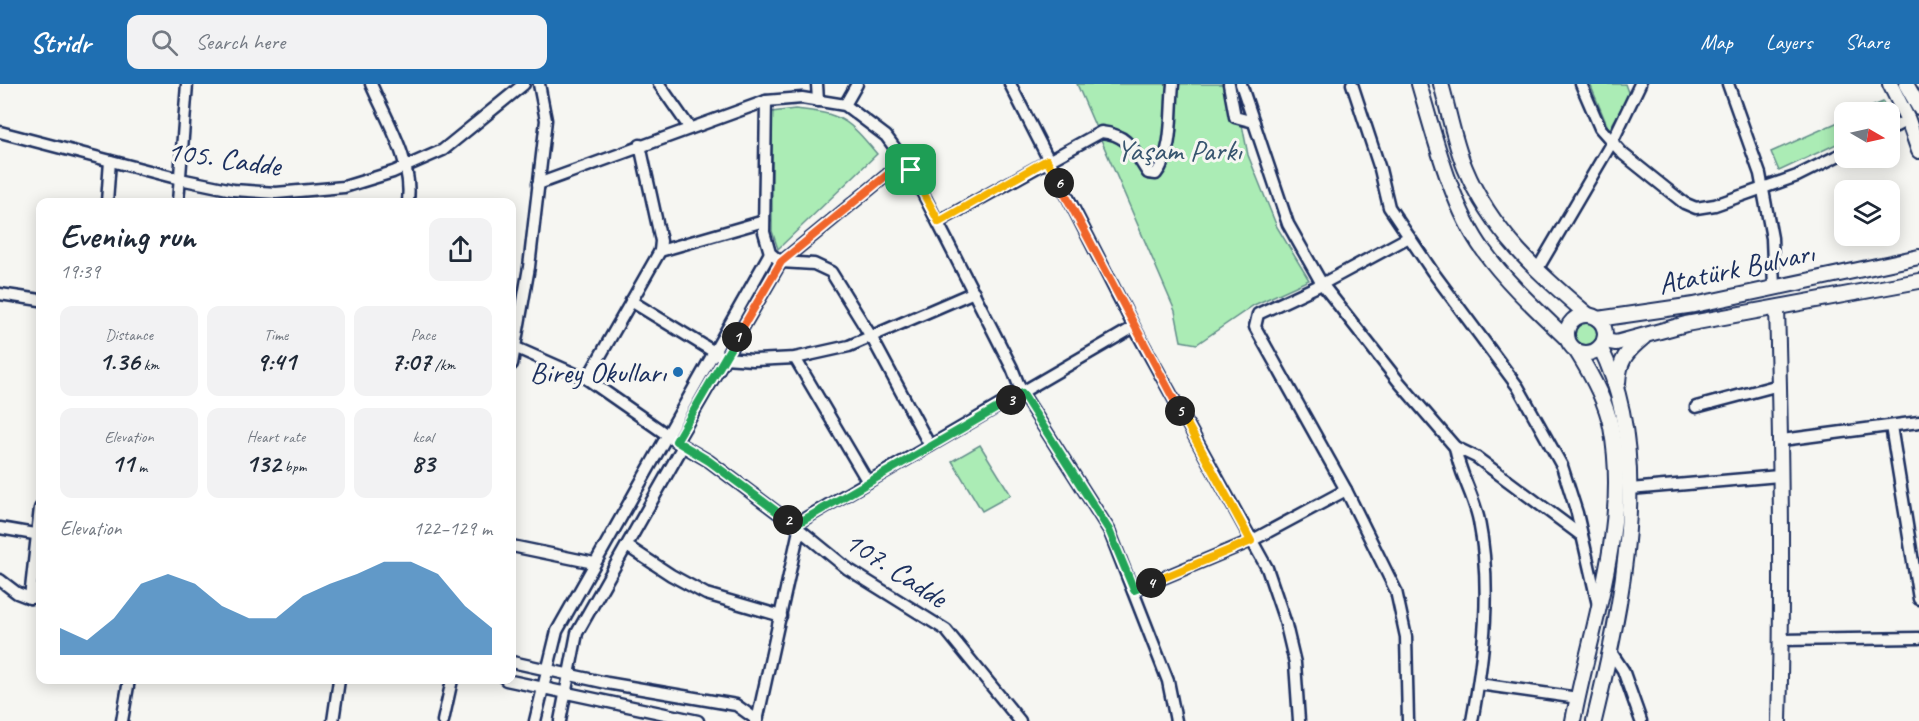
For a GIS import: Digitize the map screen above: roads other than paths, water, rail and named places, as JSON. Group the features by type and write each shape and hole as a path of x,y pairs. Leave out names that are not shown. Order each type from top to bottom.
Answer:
{"main road":[{"path":"1419,84 1440,157 1458,202 1482,249 1577,352 1588,370 1611,425 1617,492 1599,612 1573,721"},
{"path":"1441,84 1464,167 1485,210 1505,238 1537,270 1593,317 1605,332 1602,344 1623,422 1630,489 1630,528 1611,652 1594,721"},
{"path":"1890,84 1908,120 1919,151"},
{"path":"1906,84 1919,107"},
{"name":"Atatürk Bulvarı","path":"1593,317 1694,306 1919,257"},
{"name":"Atatürk Bulvarı","path":"1602,344 1616,343 1686,324 1919,280"},
{"path":"1777,308 1782,440 1779,476 1782,530 1779,721"},
{"path":"1566,338 1572,321 1593,317"},
{"path":"1617,397 1619,368 1625,353 1648,334"},
{"path":"1577,352 1592,353 1602,344"}],"street":[{"path":"178,198 187,84"},
{"path":"371,84 406,166 410,184 408,198"},
{"name":"105. Cadde","path":"0,132 180,179 233,190 276,193 344,187 406,166 443,150 524,84"},
{"path":"516,331 529,267 546,120 539,84"},
{"path":"659,84 688,128"},
{"path":"817,84 818,101"},
{"path":"845,105 857,84"},
{"path":"1010,84 1134,327 1267,568 1285,621 1295,663 1299,721"},
{"path":"939,222 1101,132 1113,133 1130,143 1148,173 1156,174 1164,164 1173,84"},
{"path":"1229,84 1234,117 1254,122"},
{"path":"1242,84 1288,224 1322,284 1399,382 1455,447 1476,457 1582,536"},
{"path":"1352,84 1380,169 1389,207 1518,387 1562,466 1582,536 1599,612"},
{"path":"1581,84 1600,129 1623,154 1675,196 1696,208 1715,205 1797,176 1834,158"},
{"path":"1537,270 1612,142 1640,84"},
{"path":"1728,84 1760,174 1772,238 1774,287"},
{"path":"538,184 766,101 802,98 845,105 886,136 904,161 939,222 1022,393 1109,530 1168,681 1176,721"},
{"path":"766,101 764,221 770,253 781,262 814,264 831,272 872,338 930,446"},
{"path":"1900,124 1908,120"},
{"path":"587,380 660,251 661,241 640,146"},
{"path":"107,198 110,161"},
{"path":"535,721 557,631 594,563 676,440 781,262 904,161"},
{"path":"660,251 764,221"},
{"path":"1408,721 1406,637 1396,591 1346,490 1255,327 1257,314 1322,284 1409,237"},
{"path":"560,721 578,633 627,546 676,440 713,351 770,253"},
{"path":"630,301 724,358 753,360 795,358 872,338 974,292"},
{"path":"0,294 36,299"},
{"path":"516,663 546,671 736,705 756,721 781,616 797,527 868,482 1134,327"},
{"name":"107. Cadde","path":"516,347 587,380 709,461 797,527 848,570 946,630 1020,721"},
{"path":"795,358 868,482"},
{"path":"1696,407 1779,385"},
{"path":"1782,440 1919,422"},
{"path":"1891,426 1919,599"},
{"path":"1455,447 1458,465 1479,518 1485,564 1479,684 1472,721"},
{"path":"1630,489 1779,476"},
{"path":"1134,590 1251,541 1346,490"},
{"path":"0,528 36,534"},
{"path":"627,546 670,575 706,594 781,616"},
{"path":"516,547 594,563"},
{"path":"0,580 17,593 35,598 36,582"},
{"path":"1781,640 1919,638"},
{"path":"1611,652 1623,670 1641,721"},
{"path":"516,682 565,692 659,717 698,721"},
{"path":"122,721 128,684"},
{"path":"333,721 338,684"},
{"path":"442,721 451,684"},
{"path":"1479,684 1578,698"}],"place":[{"name":"Birey Okulları","path":"678,372"}],"park label":[{"name":"Yaşam Parkı","path":"1179,150"}]}
